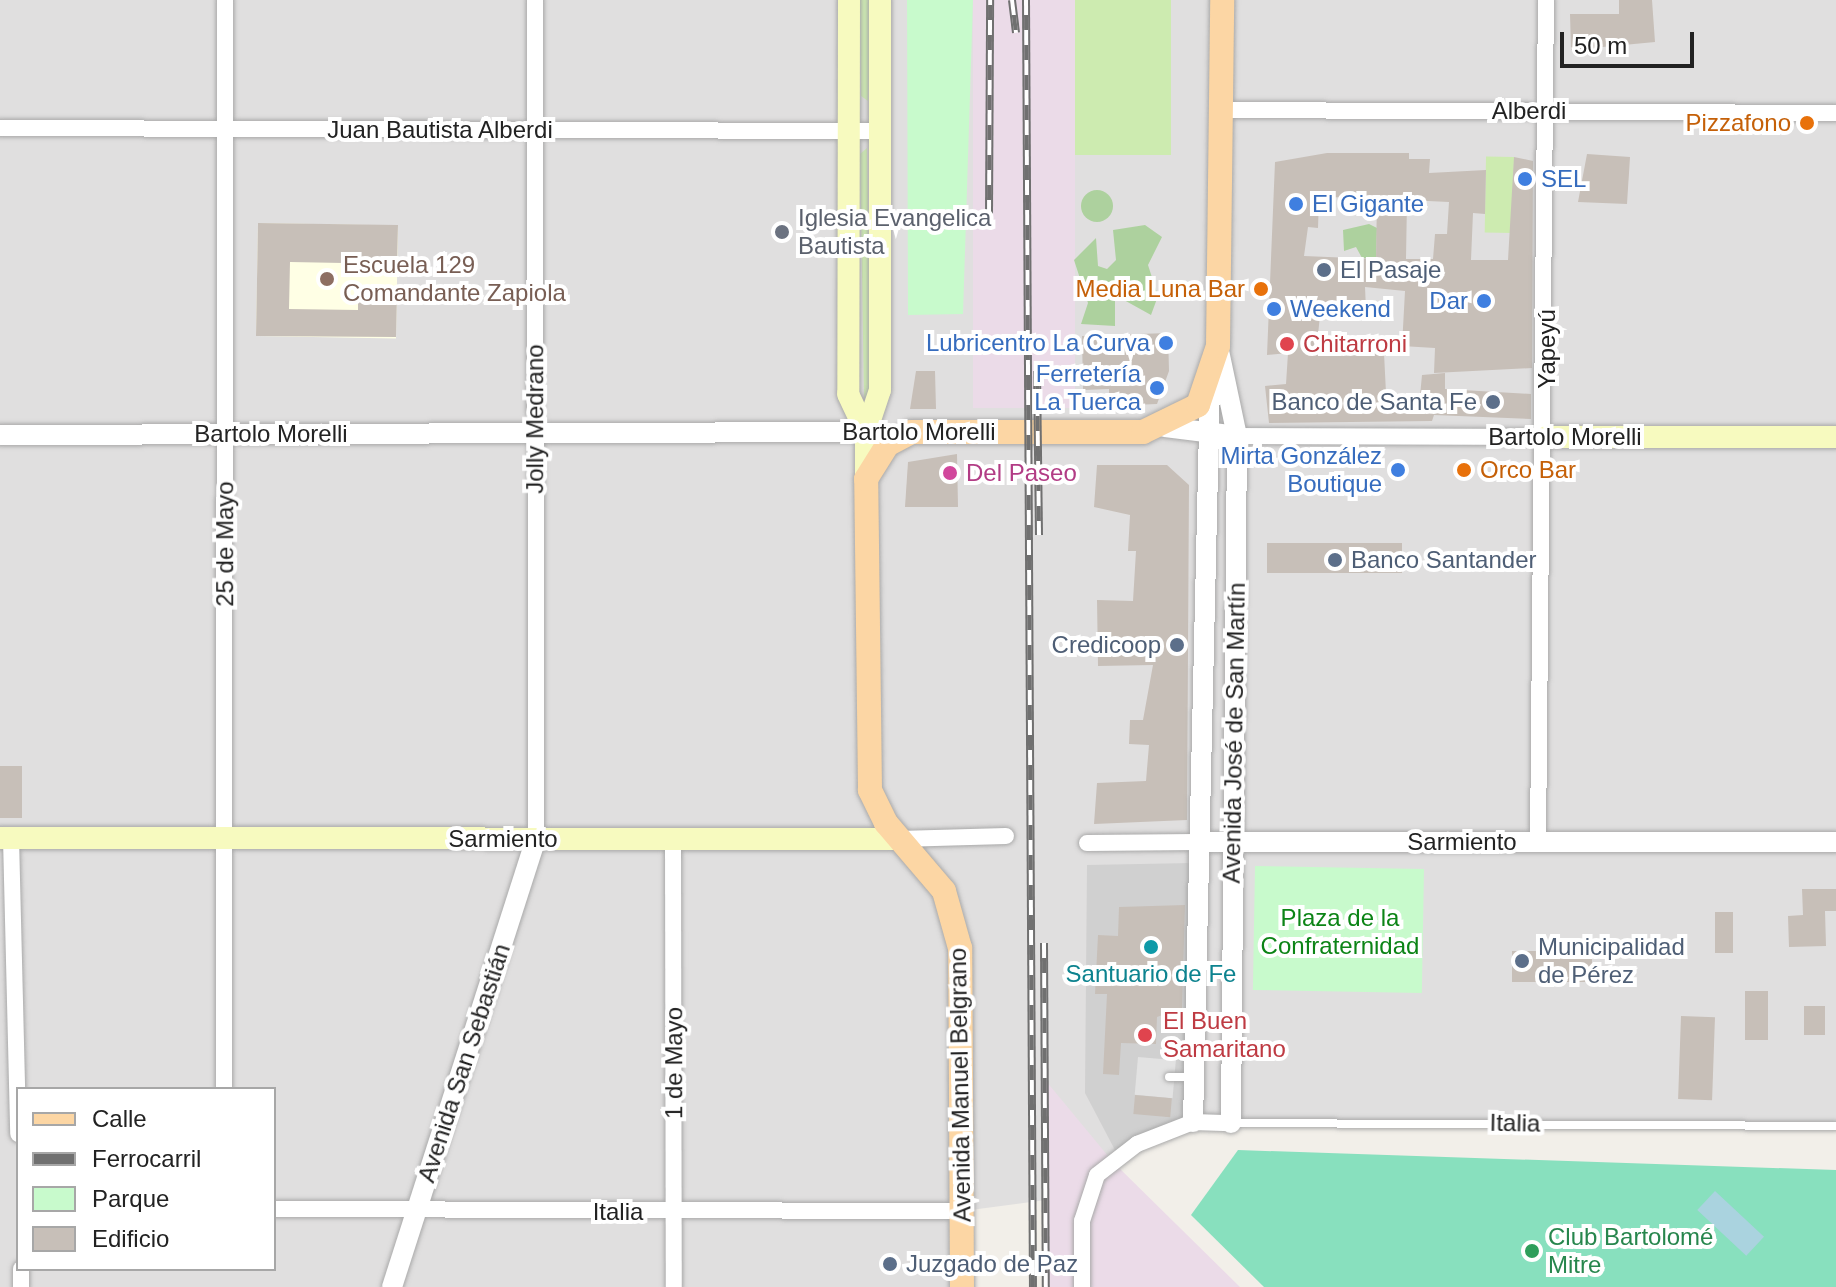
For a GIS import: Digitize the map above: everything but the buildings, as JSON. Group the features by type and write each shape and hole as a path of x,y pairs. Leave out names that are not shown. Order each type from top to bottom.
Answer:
{"main road":[{"name":"Avenida Manuel Belgrano","path":"849,0 848,394 866,432"},
{"name":"Avenida Manuel Belgrano","path":"880,0 880,390 866,432 866,768 878,808 899,839 944,891 960,948 962,1287"},
{"name":"Avenida José de San Martín","path":"1210,385 1218,346 1222,0"},
{"path":"1165,427 1198,405 1210,385"},
{"name":"Bartolo Morelli","path":"866,432 1165,427"},
{"path":"866,479 887,445 911,432"},
{"name":"Bartolo Morelli","path":"1547,437 1836,437"},
{"name":"Sarmiento","path":"6,838 899,839"}],"street":[{"name":"25 de Mayo","path":"224,1087 225,0"},
{"name":"Jolly Medrano","path":"535,0 536,839"},
{"name":"Yapeyú","path":"1538,842 1547,437 1546,0"},
{"name":"Alberdi","path":"1222,110 1836,113"},
{"name":"Juan Bautista Alberdi","path":"0,128 880,131"},
{"name":"Avenida José de San Martín","path":"1218,346 1237,436 1231,1123"},
{"name":"Avenida José de San Martín","path":"1193,1122 1196,842 1206,432 1210,385"},
{"name":"Bartolo Morelli","path":"1165,427 1237,436 1547,437"},
{"name":"Bartolo Morelli","path":"0,435 866,432"},
{"name":"Sarmiento","path":"899,839 1006,836"},
{"path":"6,838 16,1087"},
{"name":"Avenida San Sebastián","path":"392,1287 536,839"},
{"name":"1 de Mayo","path":"673,839 674,1287"},
{"name":"Sarmiento","path":"1087,843 1836,842"},
{"path":"1082,1287 1082,1221 1097,1175 1137,1144 1193,1122"},
{"name":"Italia","path":"1193,1122 1231,1123"},
{"name":"Italia","path":"276,1209 963,1211"}],"lane":[{"path":"1169,1077 1194,1077"},
{"name":"Italia","path":"1231,1123 1836,1126"}],"shaded area":[{"path":"0,0 1836,0 1836,1126 1193,1122 1046,1200 963,1211 962,1287 0,1287"},
{"path":"973,0 1075,0 1075,408 973,408"},
{"name":"Escuela 129 Comandante Zapiola","path":"258,223 398,225 396,338 256,336"},
{"path":"1192,863 1187,1117 1116,1152 1085,1093 1087,865"},
{"path":"1138,1057 1176,1060 1173,1098 1135,1095"},
{"path":"1046,1081 1113,1162 1240,1287 1046,1287"}],"green space":[{"path":"860,0 872,0 868,101 861,96"},
{"path":"907,0 973,0 963,314 908,315"},
{"path":"1075,0 1171,0 1171,155 1075,155"},
{"path":"867,148 872,392 864,398 860,154"},
{"path":"1486,157 1514,157 1513,233 1485,232"},
{"path":"1097,190 1108,195 1113,206 1108,217 1097,222 1086,217 1081,206 1086,195"},
{"path":"1369,224 1377,228 1376,259 1362,258 1356,247 1344,251 1343,230"},
{"path":"1145,225 1162,237 1148,265 1158,296 1151,315 1115,295 1115,326 1081,324 1088,303 1074,260 1096,238 1098,266 1107,269 1116,260 1113,230"},
{"name":"Plaza de la Confraternidad","path":"1255,866 1424,869 1422,993 1253,990"},
{"name":"Club Bartolomé Mitre","path":"1238,1150 1836,1170 1836,1287 1264,1287 1191,1215"}],"water":[{"path":"1715,1191 1764,1237 1746,1256 1697,1210"}],"railway":[{"path":"989,215 990,0"},
{"path":"1012,0 1016,33"},
{"path":"1026,0 1033,1287"},
{"path":"1037,371 1039,535"},
{"path":"1044,943 1046,1287"}],"place":[{"name":"Pizzafono","path":"1807,123"},
{"name":"SEL","path":"1525,179"},
{"name":"El Gigante","path":"1296,204"},
{"name":"Iglesia Evangelica Bautista","path":"782,232"},
{"name":"El Pasaje","path":"1324,270"},
{"name":"Escuela 129 Comandante Zapiola","path":"327,279"},
{"name":"Media Luna Bar","path":"1261,289"},
{"name":"Dar","path":"1484,301"},
{"name":"Weekend","path":"1274,309"},
{"name":"Lubricentro La Curva","path":"1166,343"},
{"name":"Chitarroni","path":"1287,344"},
{"name":"Ferretería La Tuerca","path":"1157,388"},
{"name":"Banco de Santa Fe","path":"1493,402"},
{"name":"Mirta González Boutique","path":"1398,470"},
{"name":"Orco Bar","path":"1464,470"},
{"name":"Del Paseo","path":"950,473"},
{"name":"Banco Santander","path":"1335,560"},
{"name":"Credicoop","path":"1177,645"},
{"name":"Santuario de Fe","path":"1151,947"},
{"name":"Municipalidad de Pérez","path":"1522,961"},
{"name":"El Buen Samaritano","path":"1145,1035"},
{"name":"Club Bartolomé Mitre","path":"1532,1251"},
{"name":"Juzgado de Paz","path":"890,1264"}]}
